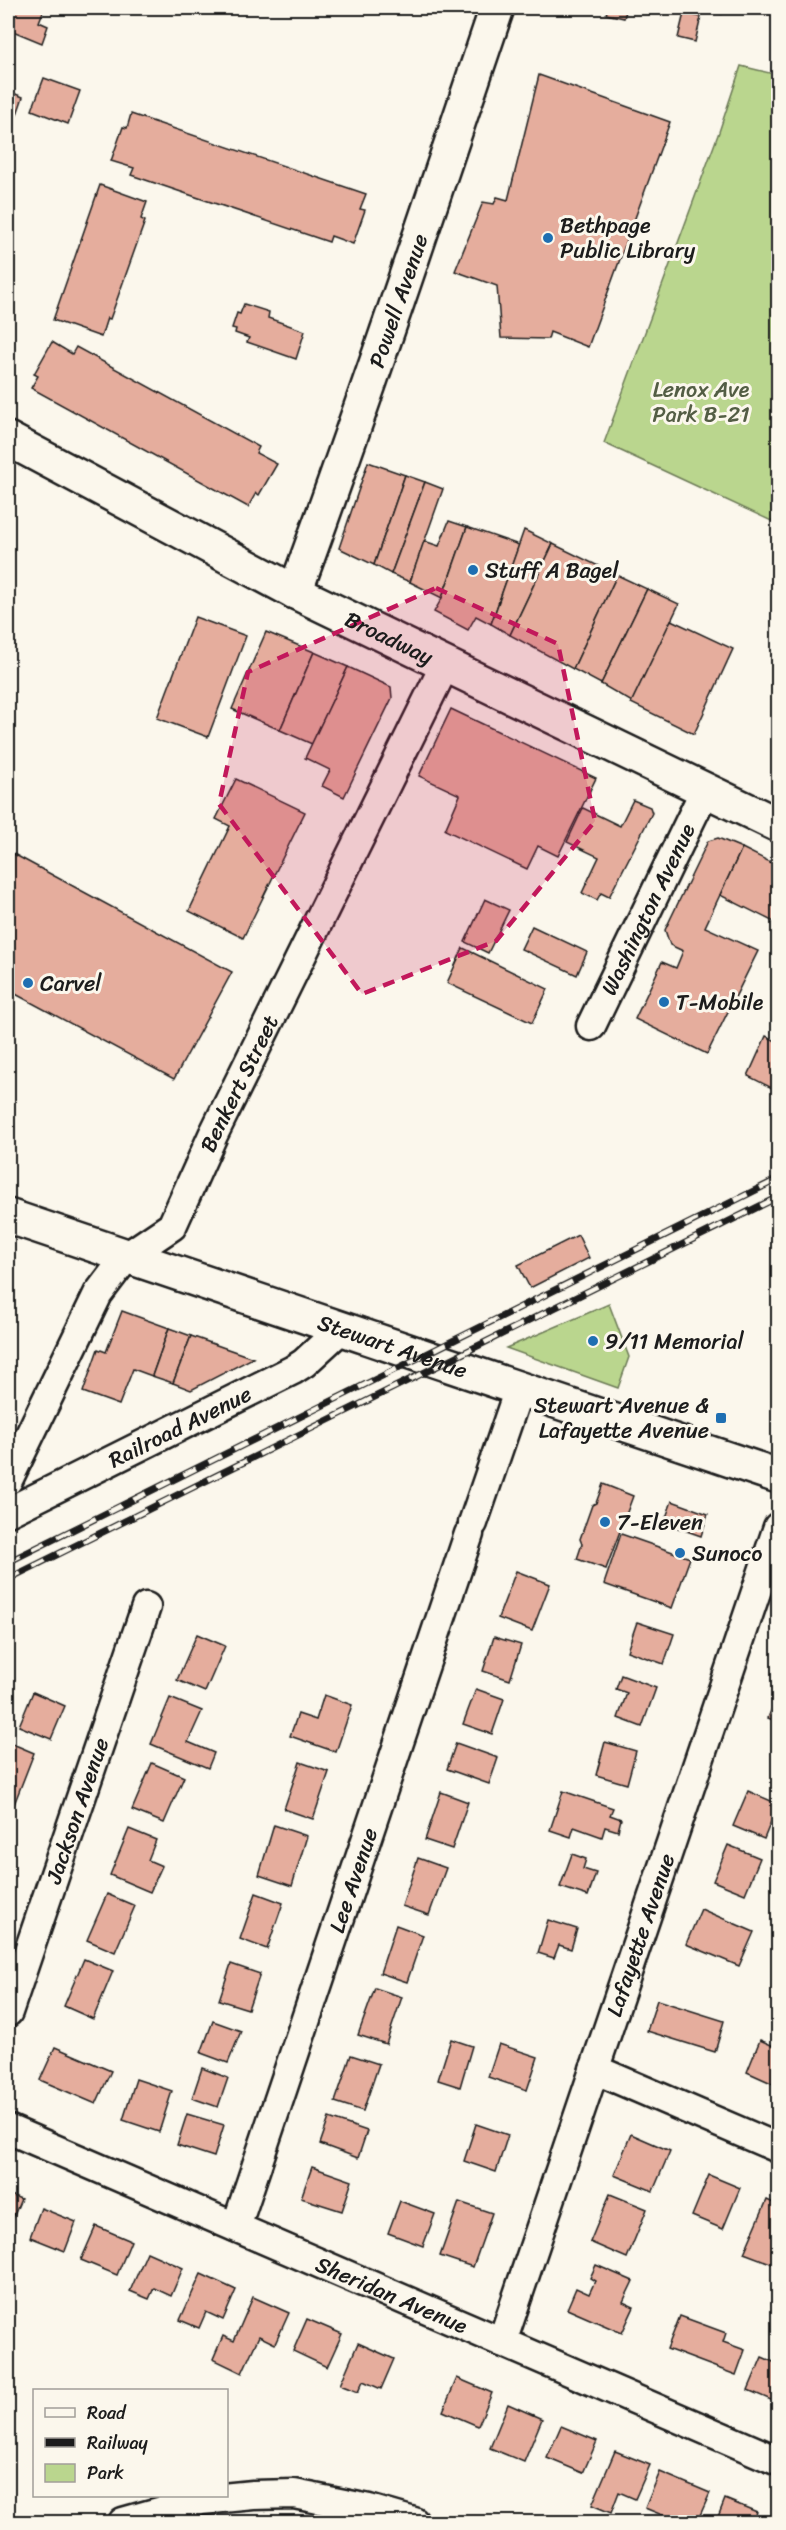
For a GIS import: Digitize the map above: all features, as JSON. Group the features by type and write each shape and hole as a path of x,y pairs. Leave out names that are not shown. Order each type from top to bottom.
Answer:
{"main road":[{"name":"Powell Avenue","path":"295,592 396,311 436,182 497,8"},
{"name":"Broadway","path":"8,439 295,592 778,825"},
{"name":"Stewart Avenue","path":"8,1216 778,1476"}],"street":[{"name":"Benkert Street","path":"8,1480 98,1294 126,1257 172,1226 213,1135 445,665"},
{"name":"Washington Avenue","path":"591,1026 705,790"},
{"name":"Railroad Avenue","path":"8,1512 304,1364 342,1328"},
{"name":"Lee Avenue","path":"236,2227 519,1389"},
{"name":"Lafayette Avenue","path":"502,2342 778,1527"},
{"name":"Jackson Avenue","path":"8,2012 146,1607"},
{"path":"594,2069 778,2148"},
{"name":"Sheridan Avenue","path":"8,2129 778,2461"},
{"path":"228,2497 253,2494 294,2494 369,2509 414,2523"},
{"path":"123,2523 202,2500 228,2497"}],"highlighted area":[{"path":"436,588 558,644 595,821 496,941 362,994 219,804 248,672"}],"green space":[{"name":"Lenox Ave Park B-21","path":"741,66 778,75 778,524 604,443 719,132"},
{"path":"609,1304 629,1357 618,1388 506,1348"}],"building":[{"path":"8,8 44,9 39,22 48,26 42,43 8,29"},
{"path":"608,8 627,8 624,18 606,14"},
{"path":"696,8 723,8 722,14"},
{"path":"684,13 701,17 695,42 678,38"},
{"name":"Bethpage Public Library","path":"539,75 670,122 588,347 550,332 548,339 501,338 497,286 455,271 483,202 494,204 497,197 508,200"},
{"path":"44,78 80,91 68,124 32,110"},
{"path":"8,91 23,97 15,120 8,117"},
{"path":"131,114 366,194 360,209 365,210 353,244 331,236 329,242 131,175 134,168 111,161 123,127 127,128"},
{"path":"100,185 147,202 141,219 145,221 110,319 107,318 101,337 53,320"},
{"path":"244,304 269,312 268,318 305,331 296,359 247,342 249,338 235,333 236,329 232,328 237,313 240,314"},
{"path":"52,342 72,354 76,347 259,447 256,453 277,464 259,495 256,493 248,507 31,388 38,376 34,374"},
{"path":"368,462 405,475 374,565 339,548"},
{"path":"405,475 425,482 391,574 374,565"},
{"path":"425,482 443,489 410,582 391,574"},
{"path":"449,521 467,527 442,598 410,582 424,541 439,546"},
{"path":"467,527 519,545 491,624 476,616 468,630 434,612 442,598"},
{"path":"524,530 553,544 510,635 491,624"},
{"path":"553,544 617,575 573,669 510,635"},
{"path":"617,575 647,589 601,684 573,669"},
{"path":"647,589 679,604 632,702 601,684"},
{"path":"195,617 246,636 208,737 157,718"},
{"path":"671,620 733,649 694,734 631,703"},
{"path":"266,632 314,652 280,730 232,709"},
{"path":"314,652 348,667 312,744 280,730"},
{"path":"348,667 391,687 392,698 344,797 322,786 330,770 305,758"},
{"path":"451,709 596,778 558,856 538,846 527,869 445,830 460,795 419,776"},
{"path":"236,779 305,812 243,938 189,911 230,826 216,819"},
{"path":"633,800 650,807 652,813 609,897 601,893 597,900 582,893 599,857 567,842 583,808 620,826"},
{"path":"718,838 742,848 705,927 758,951 707,1054 635,1019 662,962 676,968 683,951 670,945 665,930 708,841"},
{"path":"742,848 778,866 778,924 720,895"},
{"path":"8,851 232,972 174,1079 8,990"},
{"path":"485,899 509,910 488,953 465,942"},
{"path":"532,926 587,952 577,975 521,949"},
{"path":"463,948 548,989 532,1023 447,983"},
{"path":"766,1036 778,1042 778,1091 748,1076"},
{"path":"578,1235 589,1258 530,1288 518,1265"},
{"path":"122,1311 169,1328 152,1376 133,1369 119,1405 83,1392 98,1349 106,1352"},
{"path":"169,1328 191,1336 173,1383 152,1376"},
{"path":"191,1336 253,1358 191,1390 173,1383"},
{"name":"7-Eleven","path":"603,1484 633,1496 606,1569 577,1559 582,1544 580,1539 592,1505 596,1503"},
{"path":"672,1501 708,1514 701,1536 664,1523"},
{"path":"621,1534 690,1558 672,1608 604,1584"},
{"path":"516,1571 550,1584 532,1631 498,1618"},
{"path":"637,1622 674,1634 664,1664 627,1651"},
{"path":"197,1634 225,1646 205,1692 177,1680"},
{"path":"494,1637 521,1645 510,1680 483,1671"},
{"path":"621,1675 656,1688 642,1727 618,1718 627,1693 616,1689"},
{"path":"476,1689 504,1699 492,1734 463,1724"},
{"path":"33,1692 65,1706 51,1739 19,1726"},
{"path":"778,1693 778,1722 768,1718"},
{"path":"324,1695 352,1705 336,1752 290,1736 298,1714 316,1720"},
{"path":"170,1698 202,1711 188,1742 214,1753 208,1768 151,1744"},
{"path":"8,1742 34,1753 13,1807 8,1804"},
{"path":"605,1742 636,1751 627,1784 596,1775"},
{"path":"456,1743 498,1758 489,1784 447,1769"},
{"path":"300,1762 329,1772 313,1819 284,1809"},
{"path":"152,1763 184,1777 164,1823 132,1810"},
{"path":"563,1791 613,1808 610,1815 621,1819 618,1831 605,1827 602,1837 574,1827 571,1837 550,1830"},
{"path":"748,1791 778,1804 764,1839 733,1826"},
{"path":"441,1792 468,1802 452,1849 425,1840"},
{"path":"274,1825 307,1836 292,1886 259,1875"},
{"path":"129,1829 156,1840 148,1860 162,1866 150,1892 110,1875"},
{"path":"728,1845 760,1858 745,1894 713,1881"},
{"path":"572,1854 586,1859 583,1869 596,1873 588,1896 560,1887"},
{"path":"418,1858 446,1868 429,1915 402,1906"},
{"path":"256,1893 283,1903 267,1949 240,1939"},
{"path":"107,1894 135,1906 115,1952 87,1940"},
{"path":"701,1909 754,1932 739,1966 686,1944"},
{"path":"548,1920 577,1929 571,1949 559,1945 554,1958 538,1953"},
{"path":"396,1925 423,1935 407,1982 380,1973"},
{"path":"84,1959 113,1971 93,2019 64,2006"},
{"path":"231,1964 260,1974 248,2009 219,2000"},
{"path":"375,1988 402,1997 386,2044 358,2035"},
{"path":"657,2000 724,2021 715,2052 647,2031"},
{"path":"213,2021 241,2031 228,2063 201,2053"},
{"path":"451,2039 472,2046 460,2087 438,2080"},
{"path":"760,2040 778,2048 778,2086 747,2072"},
{"path":"499,2044 538,2057 527,2090 488,2077"},
{"path":"55,2047 111,2071 96,2104 40,2080"},
{"path":"351,2055 379,2064 363,2111 335,2102"},
{"path":"202,2068 228,2078 218,2107 192,2098"},
{"path":"136,2079 172,2091 159,2132 123,2120"},
{"path":"187,2114 224,2125 214,2157 177,2145"},
{"path":"329,2118 367,2131 358,2158 320,2144"},
{"path":"476,2124 508,2135 496,2172 464,2161"},
{"path":"631,2134 670,2151 653,2191 614,2175"},
{"path":"312,2167 352,2181 342,2211 301,2198"},
{"path":"709,2175 740,2188 723,2229 692,2216"},
{"path":"8,2194 21,2199 8,2230"},
{"path":"610,2194 647,2209 627,2258 590,2242"},
{"path":"767,2200 778,2205 778,2251 773,2264 744,2253"},
{"path":"400,2201 435,2214 423,2246 388,2233"},
{"path":"459,2202 492,2213 473,2267 440,2256"},
{"path":"41,2208 76,2222 65,2251 30,2237"},
{"path":"96,2226 131,2241 117,2275 81,2260"},
{"path":"147,2252 183,2268 171,2296 154,2288 149,2299 130,2291"},
{"path":"596,2265 633,2281 623,2302 634,2307 622,2333 567,2309 576,2288 589,2294 595,2281 590,2278"},
{"path":"201,2274 236,2290 223,2320 206,2312 199,2328 180,2320"},
{"path":"253,2297 289,2313 275,2344 259,2336 242,2373 213,2359 223,2336 234,2341"},
{"path":"680,2316 726,2333 723,2342 745,2350 736,2375 667,2349"},
{"path":"307,2319 342,2334 327,2367 293,2351"},
{"path":"358,2343 394,2359 381,2389 363,2381 358,2392 340,2385"},
{"path":"762,2357 778,2364 778,2403 748,2390"},
{"path":"457,2378 492,2393 478,2426 443,2411"},
{"path":"508,2404 542,2419 524,2462 490,2448"},
{"path":"561,2426 597,2441 583,2473 547,2458"},
{"path":"615,2451 650,2465 635,2499 619,2492 611,2513 592,2505"},
{"path":"660,2472 710,2493 697,2522 679,2522 645,2508"},
{"path":"725,2499 757,2512 753,2522 716,2522"}],"railway":[{"path":"8,1562 778,1179"},
{"path":"8,1579 778,1197"}],"place":[{"name":"Bethpage Public Library","path":"548,238"},
{"name":"Stuff A Bagel","path":"473,570"},
{"name":"Carvel","path":"28,983"},
{"name":"T-Mobile","path":"664,1002"},
{"name":"9/11 Memorial","path":"593,1341"},
{"name":"Stewart Avenue & Lafayette Avenue","path":"721,1418"},
{"name":"7-Eleven","path":"605,1522"},
{"name":"Sunoco","path":"680,1553"}]}
